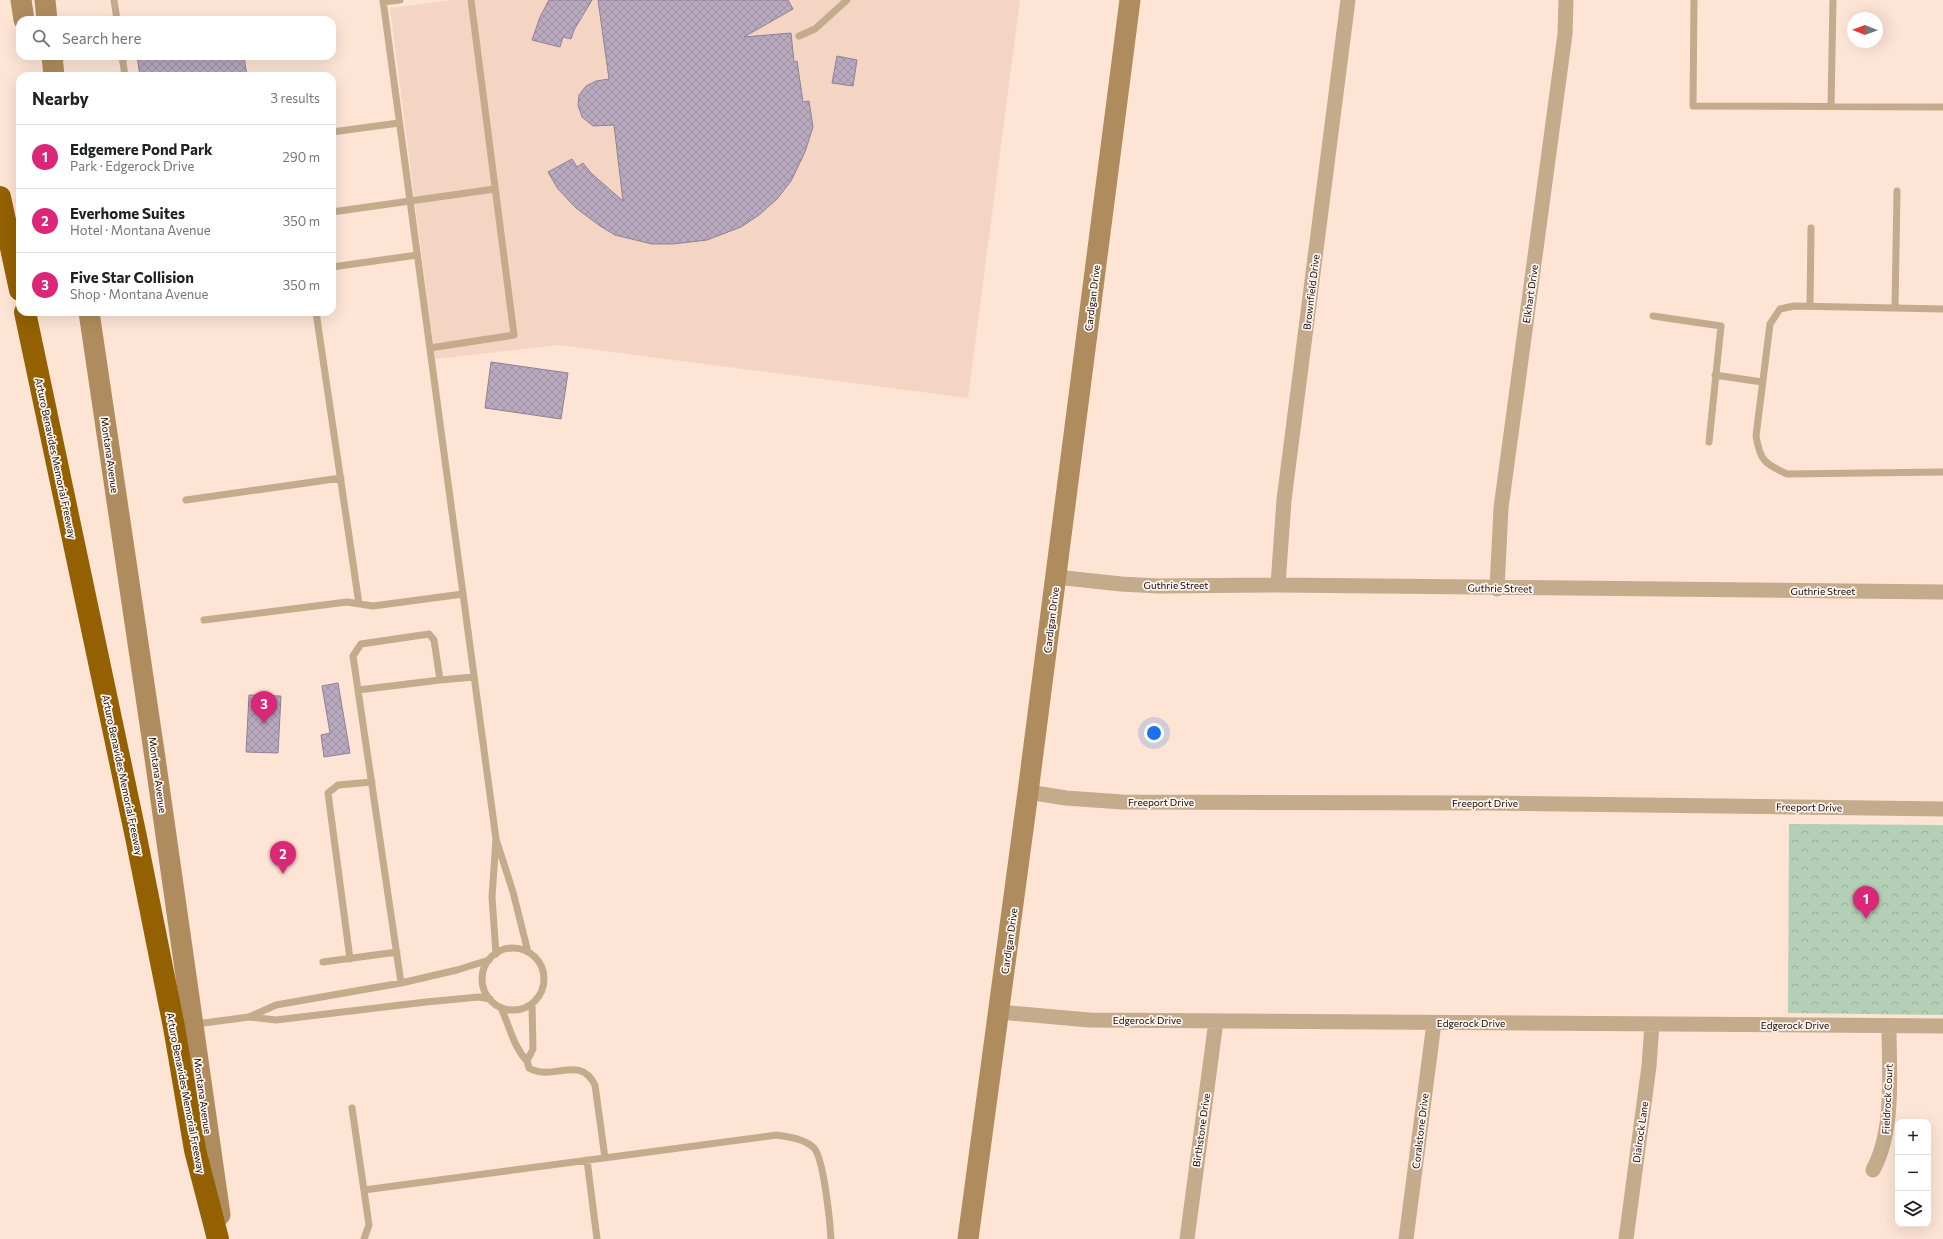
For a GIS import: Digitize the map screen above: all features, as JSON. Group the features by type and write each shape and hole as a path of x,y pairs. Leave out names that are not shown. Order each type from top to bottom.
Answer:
{"highway":[{"path":"0,197 16,271"},
{"name":"Arturo Benavides Memorial Freeway","path":"26,316 136,837 174,1027 195,1150 218,1239"}],"street":[{"path":"21,0 23,16"},
{"path":"45,0 47,16"},
{"name":"Cardigan Drive","path":"968,1239 1028,792 1130,0"},
{"name":"Brownfield Drive","path":"1278,585 1284,500 1348,0"},
{"name":"Elkhart Drive","path":"1497,588 1501,508 1565,34 1566,0"},
{"name":"Montana Avenue","path":"90,316 224,1239"},
{"name":"Guthrie Street","path":"1056,577 1121,584 1158,586 1278,585 1943,592"},
{"name":"Freeport Drive","path":"1028,792 1122,802 1227,801 1943,809"},
{"name":"Edgerock Drive","path":"999,1012 1089,1020 1943,1026"},
{"name":"Birthstone Drive","path":"1187,1239 1216,1021"},
{"name":"Coralstone Drive","path":"1406,1239 1434,1022"},
{"name":"Dialrock Lane","path":"1626,1239 1649,1066 1652,1024"},
{"name":"Fieldrock Court","path":"1873,1170 1880,1157 1887,1130 1889,1026"}],"lane":[{"path":"114,0 116,16"},
{"path":"400,0 383,1 399,123 496,839 513,892 528,952"},
{"path":"430,348 514,336 471,0"},
{"path":"799,36 815,29 847,0"},
{"path":"1694,0 1693,106 1943,107"},
{"path":"1831,106 1833,0"},
{"path":"123,60 124,72"},
{"path":"336,131 399,123"},
{"path":"336,211 495,189"},
{"path":"1895,308 1897,191"},
{"path":"1810,306 1811,228"},
{"path":"336,266 417,255"},
{"path":"1943,309 1810,306 1794,306 1780,309 1770,324 1756,436 1759,454 1771,467 1787,474 1943,472"},
{"path":"317,316 359,604"},
{"path":"1653,316 1720,326 1709,442"},
{"path":"1715,375 1762,382"},
{"path":"186,500 341,478"},
{"path":"204,620 347,602 373,606 463,594"},
{"path":"401,983 353,656 362,644 429,634 434,640 440,680"},
{"path":"358,690 474,677"},
{"path":"350,958 328,793 338,785 372,782"},
{"path":"496,839 492,897 496,954"},
{"path":"249,1017 276,1005 401,983 457,970 489,960 496,954 510,948 528,952 536,958 541,966 544,976 543,986 539,996 532,1004 517,1010 501,1008"},
{"path":"323,962 397,952"},
{"path":"489,960 483,974 483,984 486,994 501,1008 510,1027 516,1047 527,1061 529,1068 543,1074 580,1070 592,1079 595,1085 605,1158"},
{"path":"192,1025 249,1017 276,1020 426,1002 479,997 490,999"},
{"path":"527,1061 533,1049 532,1004"},
{"path":"352,1108 368,1225 364,1239"},
{"path":"364,1190 777,1135 792,1137 805,1142 815,1149 821,1161 831,1239"},
{"path":"587,1160 597,1239"}],"shaded area":[{"path":"451,0 1020,0 968,398 558,345 435,359 390,8"}],"green space":[{"path":"1789,824 1943,825 1943,1015 1788,1013"}],"building":[{"path":"549,0 592,0 574,30 571,39 563,37 560,47 532,40 540,17"},
{"path":"598,0 788,0 793,9 744,37 791,33 794,62 797,61 803,102 809,101 813,127 805,152 791,181 777,199 759,215 741,227 707,240 673,244 652,244 615,235 576,208 558,189 548,172 572,159 577,167 583,163 591,173 623,201 614,125 593,126 582,117 578,105 579,95 586,86 596,81 609,79"},
{"path":"837,56 857,60 853,86 832,83"},
{"path":"138,60 245,60 246,72 139,72"},
{"path":"491,362 568,373 561,419 485,408"},
{"path":"338,683 350,753 324,757 321,735 330,733 322,686"},
{"path":"249,695 281,696 278,753 246,752"}],"place":[{"name":"Five Star Collision","path":"264,724"},
{"name":"Everhome Suites","path":"283,874"},
{"name":"Edgemere Pond Park","path":"1866,919"}]}
